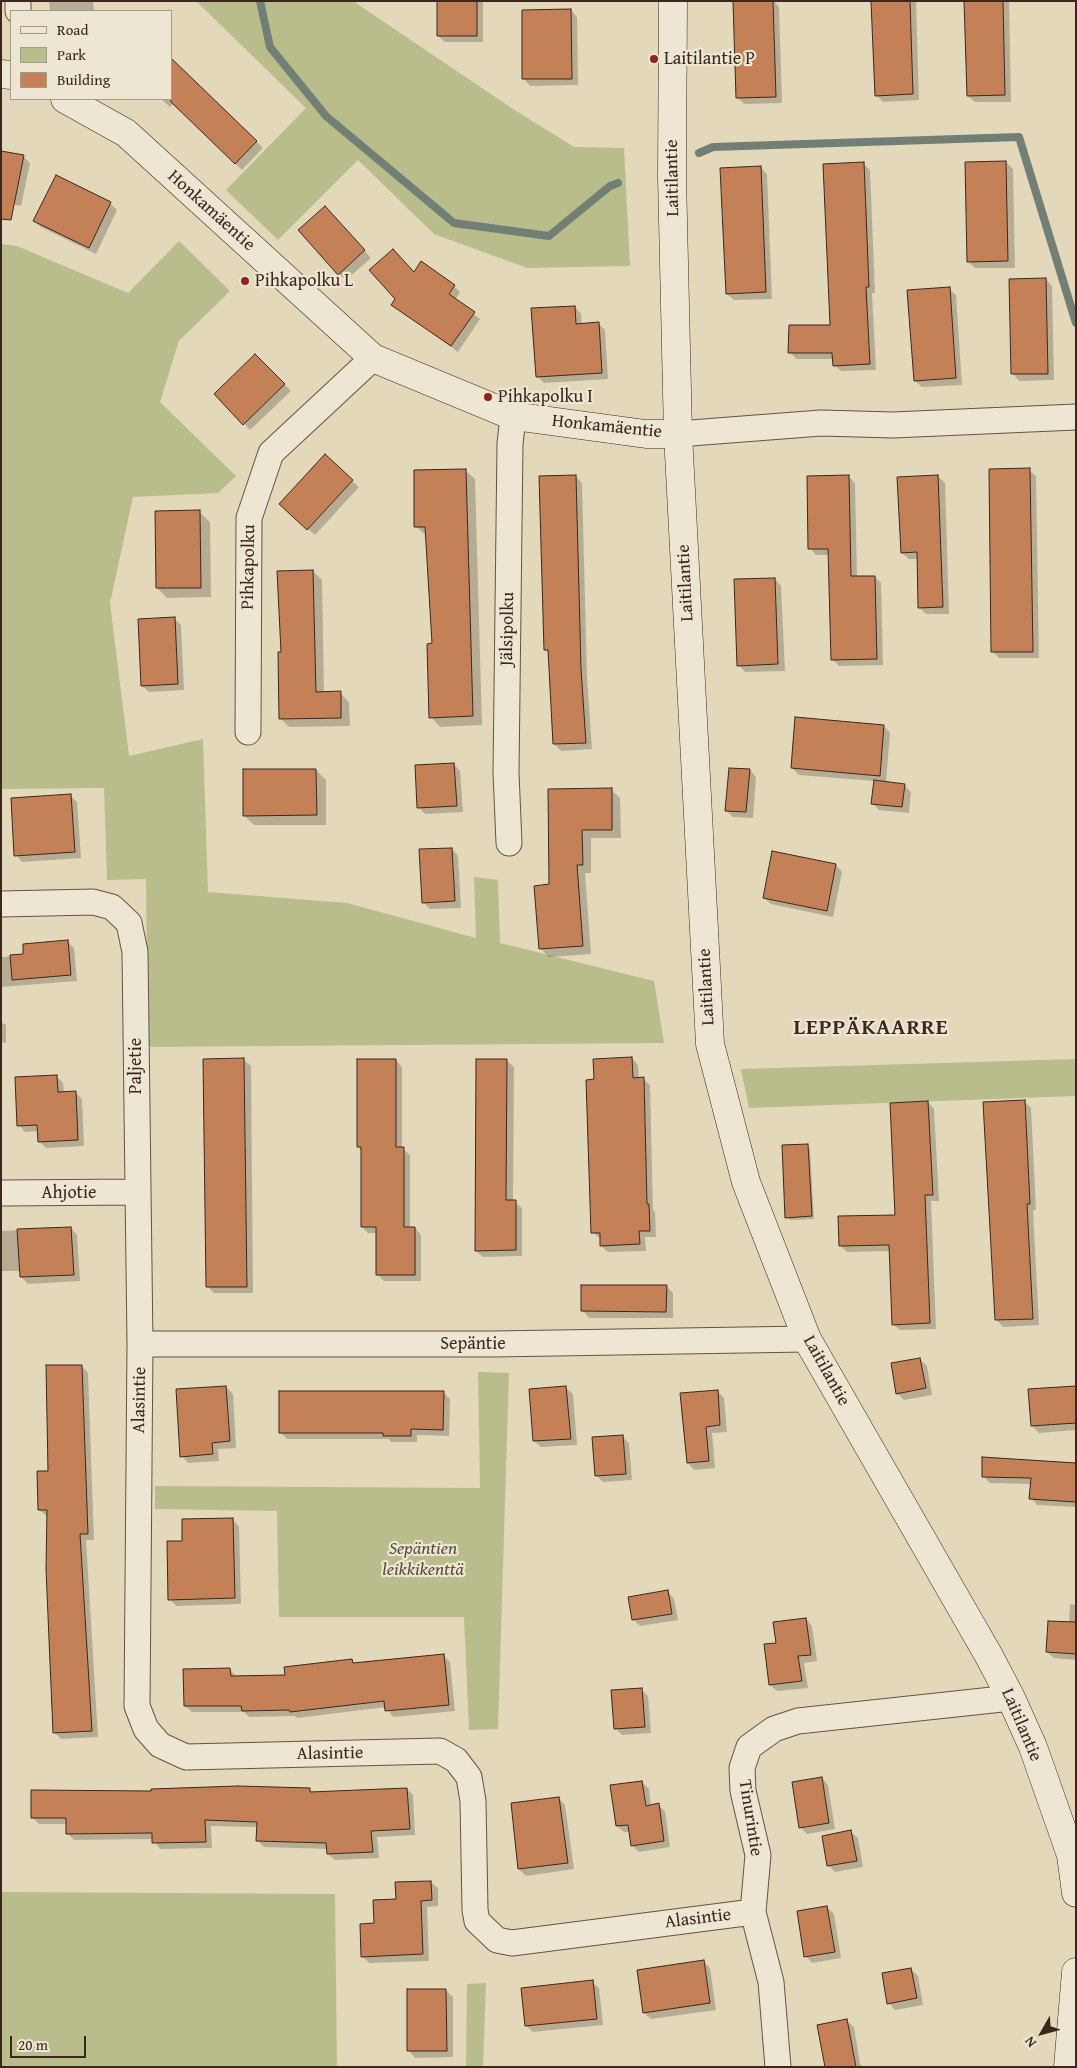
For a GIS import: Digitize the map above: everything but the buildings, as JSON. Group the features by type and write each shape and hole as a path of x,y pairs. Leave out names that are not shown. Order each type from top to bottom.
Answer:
{"street":[{"name":"Laitilantie","path":"673,1 672,177 678,434 710,1044 746,1182 807,1339 989,1656 1011,1698 1033,1748 1071,1856 1076,1893"},
{"name":"Honkamäentie","path":"67,100 126,133 372,358 513,416 646,434 678,434 821,423 893,425 1076,417"},
{"name":"Pihkapolku","path":"248,732 249,518 271,453 372,358"},
{"name":"Jälsipolku","path":"509,843 506,773 509,464 513,416"},
{"name":"Paljetie","path":"1,904 93,902 112,907 129,923 135,952 140,1344"},
{"name":"Ahjotie","path":"1,1193 137,1192"},
{"name":"Sepäntie","path":"140,1344 493,1344 807,1339"},
{"name":"Alasintie","path":"140,1344 137,1706 146,1730 160,1745 186,1757 440,1751 456,1760 470,1777 473,1801 475,1910 477,1921 497,1940 512,1943 753,1912"},
{"name":"Tinurintie","path":"778,2067 771,1982 753,1912 758,1855 743,1791 742,1768 749,1747 774,1729 798,1721 1011,1698"},
{"path":"1068,2067 1076,1972"}],"green space":[{"path":"196,1 353,1 513,109 574,147 624,148 630,266 527,268 434,234 358,160 278,240 226,190 306,108"},
{"path":"179,241 230,291 179,341 160,402 236,476 218,493 133,497 110,603 129,756 203,739 208,892 347,903 476,938 474,877 498,880 500,943 654,981 664,1043 148,1047 146,879 107,880 104,788 1,789 1,244 17,246 128,293"},
{"path":"1076,1059 1076,1096 749,1108 741,1069"},
{"name":"Sepäntien leikkikenttä","path":"478,1372 509,1373 498,1729 469,1730 464,1617 279,1617 277,1511 155,1509 155,1486 480,1488"},
{"path":"1,1892 335,1894 337,2067 1,2067"},
{"path":"486,1983 483,2067 466,2067 467,1984"}],"waterway":[{"path":"260,1 270,47 326,116 454,223 549,236 610,186 618,183"},
{"path":"699,153 713,147 1019,137 1076,323"}],"place":[{"name":"Laitilantie P","path":"654,59"},
{"name":"Pihkapolku L","path":"245,281"},
{"name":"Pihkapolku I","path":"488,397"}],"district":[{"name":"LEPPÄKAARRE","path":"871,1028"}]}
